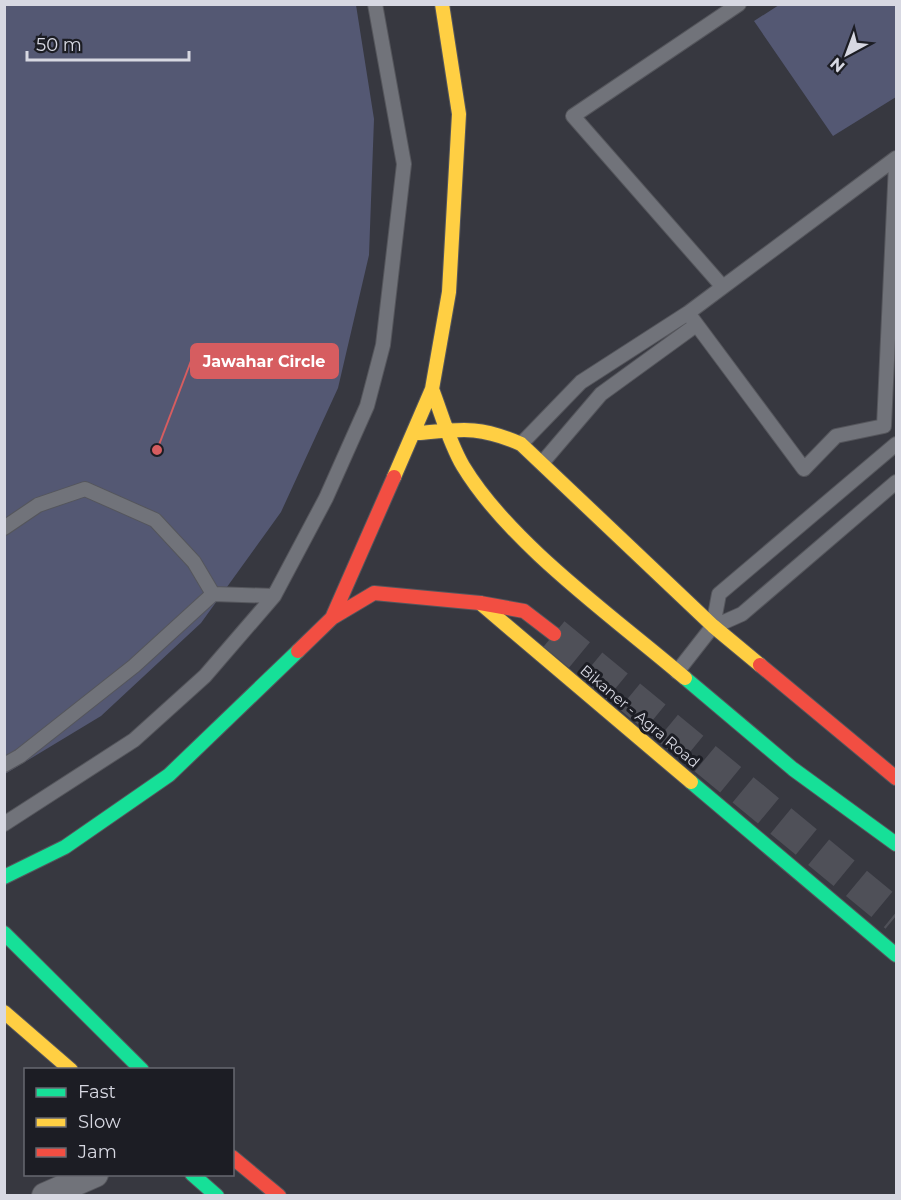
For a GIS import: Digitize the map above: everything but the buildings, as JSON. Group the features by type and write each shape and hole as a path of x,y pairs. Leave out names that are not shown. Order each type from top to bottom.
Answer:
{"main road":[{"path":"332,618 432,389 449,292 459,114 442,5"},
{"path":"432,389 464,467 520,535 677,672 848,812 897,858"},
{"path":"412,434 449,432 470,428 494,432 521,444 713,626 897,778"},
{"path":"4,877 65,847 170,775 332,618 374,593 480,603 524,611 554,634"},
{"name":"Bikaner - Agra Road","path":"480,603 897,956"},
{"path":"848,812 897,844"},
{"path":"4,933 140,1068"},
{"path":"4,1012 69,1068"},
{"path":"234,1159 279,1196"},
{"path":"194,1176 217,1196"}],"street":[{"path":"45,1196 90,1176"}],"lane":[{"path":"4,824 134,740 205,676 274,596 326,498 367,406 383,345 404,164 375,4"},
{"path":"722,286 573,116 739,4"},
{"path":"521,444 581,382 688,313 897,158"},
{"path":"688,313 804,468 836,436 884,426 897,164"},
{"path":"542,464 601,394 696,325"},
{"path":"677,672 713,626 719,594 894,451"},
{"path":"713,626 742,614 897,482"},
{"path":"4,528 38,505 85,489 155,520 194,562 213,594"},
{"path":"4,765 21,756 134,666 213,594 274,596"}],"shaded area":[{"path":"5,5 356,5 374,119 369,255 338,388 281,512 201,623 101,716 5,774"},
{"path":"779,5 896,5 896,97 833,136 754,21"}],"tunnel":[{"path":"554,634 896,916"}],"traffic: fast":[{"path":"4,877 65,847 169,775 298,651"},
{"path":"685,678 793,769 896,844"},
{"path":"691,782 896,955"},
{"path":"4,933 140,1068"},
{"path":"194,1176 217,1196"}],"traffic: slow":[{"path":"394,477 432,389 449,292 459,114 442,4"},
{"path":"432,389 463,466 483,495 508,524 565,579 685,678"},
{"path":"420,433 471,430 494,434 521,444 713,626 760,665"},
{"path":"480,603 691,782"},
{"path":"4,1012 69,1068"}],"traffic: jam":[{"path":"298,651 332,618 394,477"},
{"path":"332,618 374,593 480,603 524,611 554,634"},
{"path":"760,665 896,778"},
{"path":"234,1159 279,1196"}],"place":[{"name":"Jawahar Circle","path":"157,450"}]}
